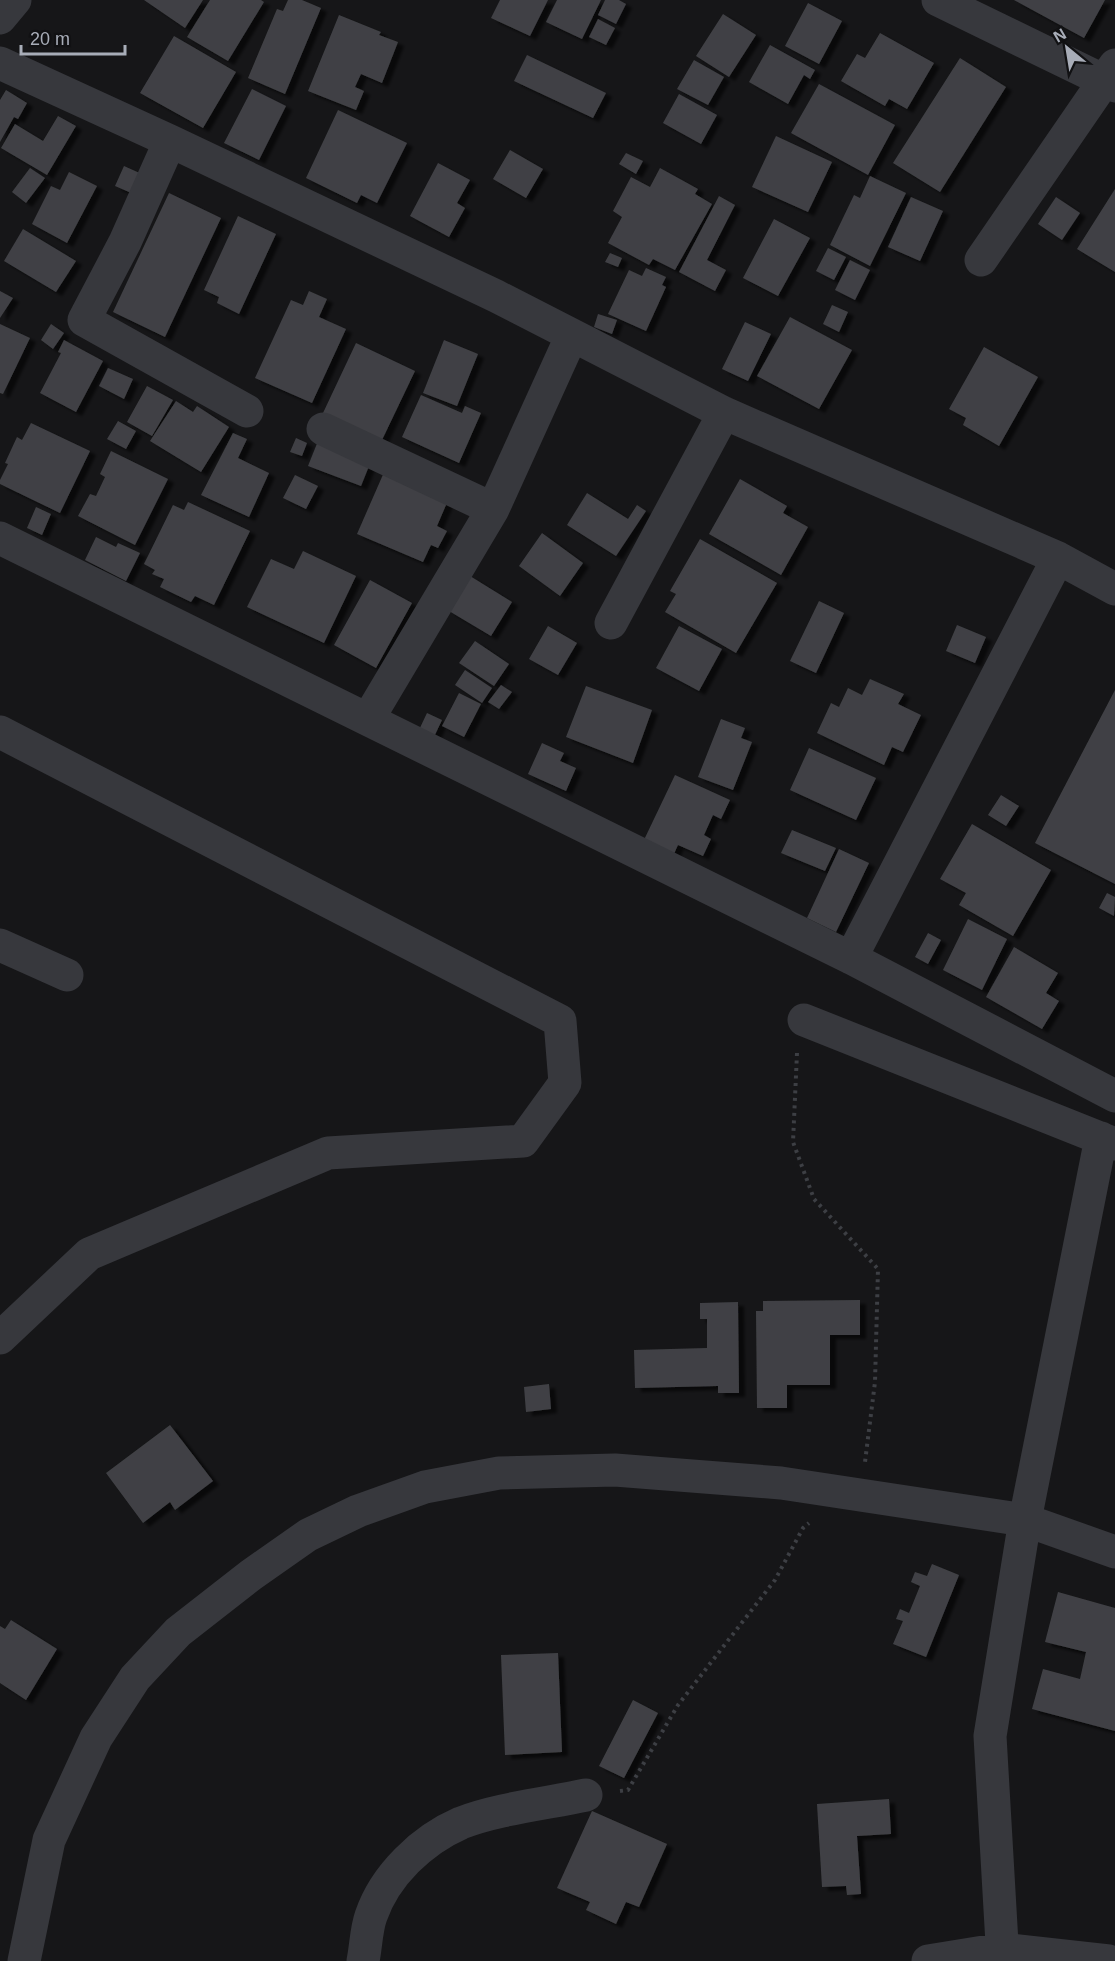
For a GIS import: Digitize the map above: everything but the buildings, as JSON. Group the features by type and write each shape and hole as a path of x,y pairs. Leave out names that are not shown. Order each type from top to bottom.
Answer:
{"street":[{"path":"0,18 15,0"},
{"path":"938,0 1111,78 981,260"},
{"path":"0,63 496,296 724,413 1058,558 1115,589"},
{"path":"170,141 125,242 84,320 247,411"},
{"path":"368,719 493,509 572,335"},
{"path":"611,623 724,413"},
{"path":"323,429 493,509"},
{"path":"0,538 851,958 1115,1096"},
{"path":"851,958 1058,558"},
{"path":"0,732 560,1021 565,1083 523,1141 328,1153 89,1254 0,1338"},
{"path":"0,945 67,975"},
{"path":"804,1020 1108,1141 1025,1520 990,1736 1003,1955"},
{"path":"24,1961 49,1840 96,1738 135,1678 178,1632 251,1575 308,1534 358,1511 425,1487 499,1473 615,1470 782,1483 1025,1520 1115,1552"},
{"path":"363,1961 371,1917 386,1886 408,1859 437,1836 462,1823 494,1814 586,1795"},
{"path":"928,1961 1003,1955 1108,1961"}],"path":[{"path":"586,1795 628,1790 678,1705 775,1580 803,1528 850,1494 875,1382 878,1269 814,1199 793,1142 795,1062 804,1020"}]}
